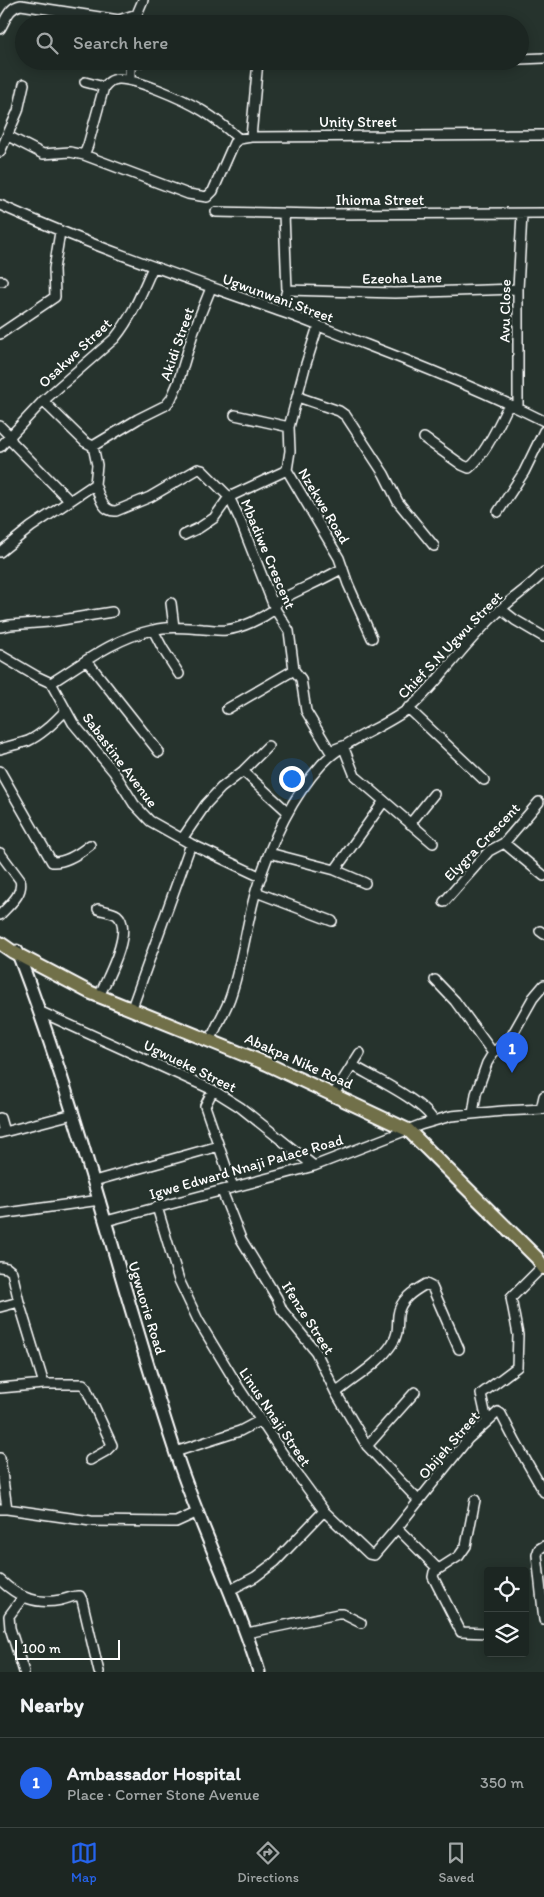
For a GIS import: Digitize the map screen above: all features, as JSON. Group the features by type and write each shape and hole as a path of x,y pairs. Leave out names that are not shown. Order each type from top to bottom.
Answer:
{"main road":[{"name":"Abakpa Nike Road","path":"0,938 18,953 87,988 212,1038 413,1128 537,1258 543,1267"},
{"name":"Abakpa Nike Road","path":"0,943 89,992 212,1038"}],"street":[{"path":"133,15 136,14 143,0"},
{"path":"0,29 11,10 21,5 86,15"},
{"path":"529,59 544,58"},
{"path":"130,70 130,80"},
{"path":"250,137 257,70"},
{"path":"8,136 42,154 70,152 84,155 188,194 208,197 213,191 234,143 240,139 203,111 187,102 130,80 115,79 109,81 104,87 84,155"},
{"path":"85,82 104,87"},
{"path":"0,152 18,111 24,84"},
{"name":"Unity Street","path":"240,139 250,137 544,135"},
{"name":"Ugwunwani Street","path":"0,205 60,232 211,288 281,311 435,371 544,421"},
{"name":"Ihioma Street","path":"216,212 284,214 544,214"},
{"path":"281,311 288,290 284,214"},
{"name":"Avu Close","path":"518,408 518,289 522,214"},
{"path":"0,334 55,298 54,269 60,232"},
{"name":"Osakwe Street","path":"0,447 43,401 115,338 137,303 153,267"},
{"name":"Akidi Street","path":"93,446 166,404 171,399 178,383 194,330 211,288"},
{"name":"Ezeoha Lane","path":"288,290 395,293 518,289"},
{"name":"Nzekwe Road","path":"318,326 289,427 290,451 287,470 298,491 324,530 343,568 348,584 372,638"},
{"path":"298,397 339,411 346,416 384,474 398,502 434,546"},
{"path":"0,552 31,527 95,484 97,465 93,446 85,442 43,401"},
{"path":"424,438 469,468 481,453 509,404"},
{"path":"235,415 289,427"},
{"path":"0,426 10,436 12,442 69,500"},
{"path":"498,512 524,472 544,431"},
{"name":"Mbadiwe Crescent","path":"95,484 104,508 110,511 116,511 150,497 198,469 208,475 229,497 275,609 289,631 294,670 301,679 306,711 330,751 342,746"},
{"path":"184,535 214,518 229,497 287,470"},
{"path":"0,655 51,683 128,638 154,630 174,627 225,631 243,626 266,616 275,609 276,602 323,580 343,568"},
{"name":"Chief S.N Ugwu Street","path":"212,1038 230,999 256,892 269,853 288,812 303,788 322,764 342,746 391,720 426,692 501,609 544,572"},
{"path":"171,603 174,627"},
{"path":"501,609 544,638"},
{"path":"0,627 49,622 112,612"},
{"path":"154,630 163,649 179,674"},
{"path":"87,661 159,752"},
{"path":"227,709 294,670"},
{"name":"Sabastine Avenue","path":"51,683 73,723 114,772 134,804 150,821 191,844 261,877"},
{"path":"408,708 484,780"},
{"path":"0,749 29,740 38,735 54,723 66,710"},
{"path":"182,839 206,804 268,746"},
{"path":"342,746 355,776 433,843"},
{"path":"0,771 52,862 58,862 80,853 90,845"},
{"path":"243,771 288,812"},
{"path":"410,824 434,794"},
{"path":"335,870 384,801"},
{"name":"Elygra Crescent","path":"444,902 489,851 504,843 539,802"},
{"path":"504,843 544,876"},
{"path":"133,1005 191,844"},
{"path":"0,853 22,885 16,897 0,915"},
{"path":"269,853 335,870 365,883"},
{"path":"256,892 332,921"},
{"path":"98,909 116,914 123,926 122,939 101,992"},
{"name":"Ugwuorie Road","path":"18,953 41,1012 100,1200 175,1452 247,1633 259,1672"},
{"path":"435,980 455,1001 493,1053"},
{"path":"473,1114 476,1094 487,1063 493,1053 511,1037 533,998 544,985"},
{"name":"Ugwueke Street","path":"41,1012 213,1090 240,1107 314,1166"},
{"path":"335,1092 360,1053"},
{"path":"352,1065 412,1101 431,1115 434,1120"},
{"path":"213,1090 205,1106 233,1187"},
{"path":"542,1109 544,1096"},
{"name":"Igwe Edward Nnaji Palace Road","path":"106,1221 314,1166 434,1120 451,1116 542,1109"},
{"path":"0,1118 2,1132 73,1114"},
{"path":"94,1181 219,1146"},
{"name":"Ifenze Street","path":"222,1191 241,1239 277,1298 282,1310 316,1352 367,1446 419,1501"},
{"path":"0,1214 100,1200"},
{"name":"Linus Nnaji Street","path":"157,1207 179,1280 198,1320 239,1388 288,1463 324,1511 372,1556 419,1501"},
{"path":"0,1267 7,1268 12,1272 19,1302 44,1384"},
{"path":"487,1421 481,1394 517,1367 518,1335 511,1298 543,1267"},
{"path":"336,1392 375,1363 387,1350 398,1331 398,1313 402,1303 412,1293 426,1284 432,1287 459,1348"},
{"path":"0,1307 19,1302"},
{"path":"0,1388 44,1384 83,1384 112,1445 106,1451 90,1460"},
{"path":"367,1446 415,1392"},
{"name":"Obijeh Street","path":"419,1501 468,1439 496,1412 500,1412 544,1492"},
{"path":"175,1452 240,1431 261,1420"},
{"path":"0,1458 4,1509 91,1521 176,1522 198,1512"},
{"path":"475,1500 466,1546 459,1556 434,1572 433,1578 461,1632 484,1633"},
{"path":"230,1590 255,1577 275,1562 324,1511"},
{"path":"397,1528 438,1569"},
{"path":"544,1546 539,1549 536,1555 544,1620"},
{"path":"0,1580 14,1593 33,1600 60,1600 80,1596 99,1672"},
{"path":"23,1597 9,1616 10,1628 24,1672"},
{"path":"247,1633 338,1614 343,1614 360,1623"}],"place":[{"name":"Ambassador Hospital","path":"512,1073"}]}
